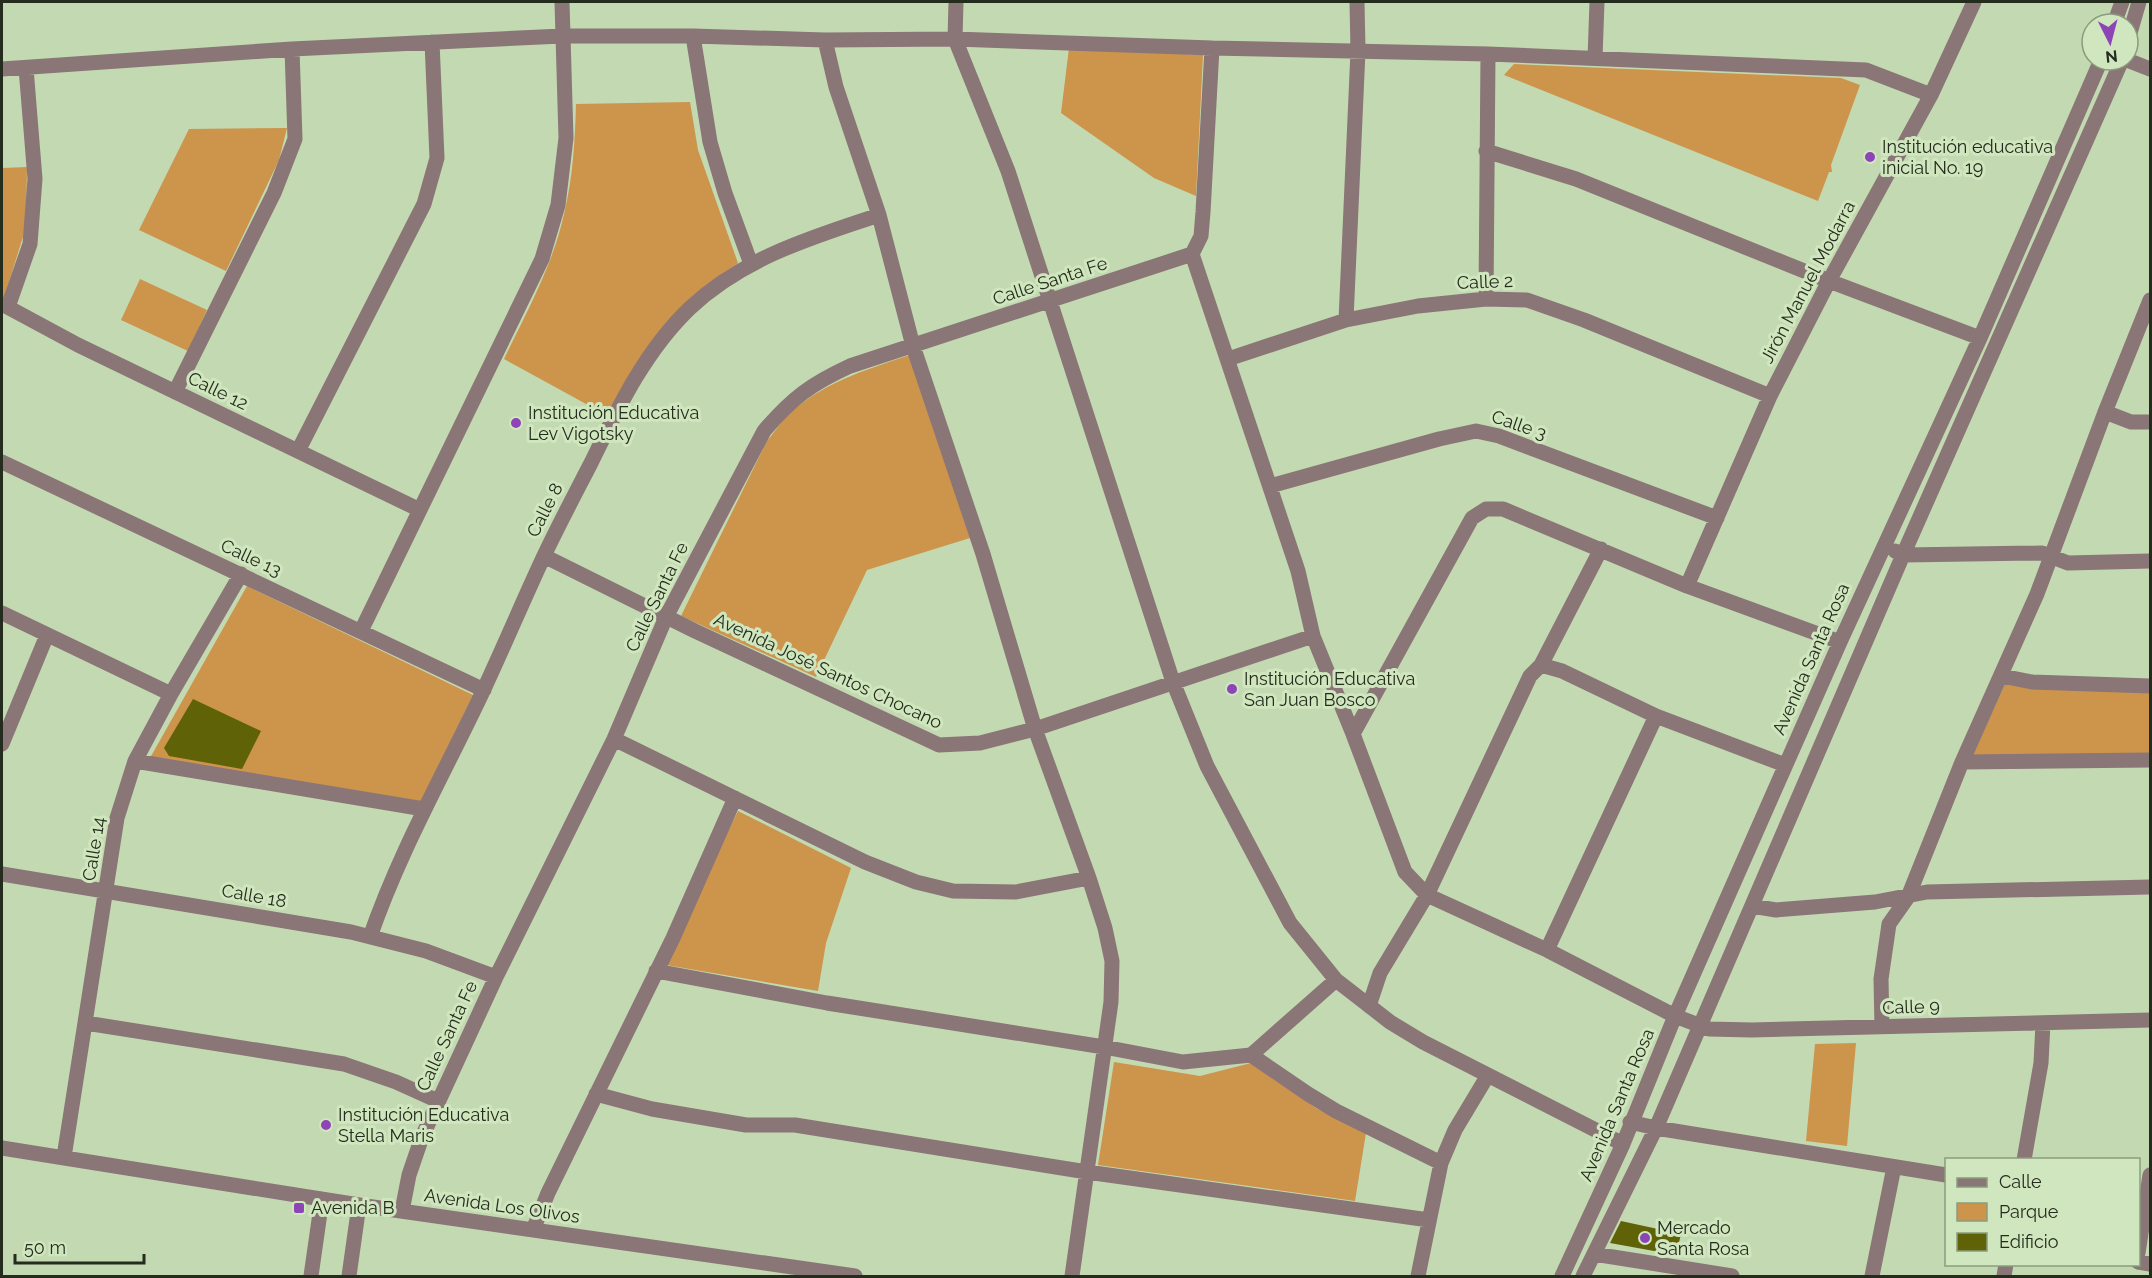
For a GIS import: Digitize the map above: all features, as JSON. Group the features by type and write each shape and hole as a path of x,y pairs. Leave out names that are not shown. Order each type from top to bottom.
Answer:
{"street":[{"path":"361,631 542,259 558,205 566,138 562,2"},
{"path":"956,2 955,39 1008,171 1173,682 1207,766 1290,923 1336,980 1390,1022 1422,1042 1623,1144"},
{"path":"1346,320 1358,51 1358,2"},
{"path":"1595,58 1597,2"},
{"name":"Jirón Manuel Modarra","path":"1687,586 1770,396 1829,281 1931,94 1974,2"},
{"path":"2,69 292,49 562,36 693,36 825,40 955,39 1488,54 1866,70 1931,94"},
{"path":"693,36 710,142 725,193 751,264"},
{"path":"825,40 836,87 879,214 913,346 983,554 1035,729 1089,878 1105,928 1112,961 1111,1002 1072,1276"},
{"path":"298,451 424,204 437,158 432,42"},
{"path":"1192,254 1200,236 1203,212 1212,48"},
{"path":"175,392 274,193 295,139 292,49"},
{"path":"1486,299 1488,54"},
{"path":"5,305 30,244 35,179 26,69"},
{"name":"Avenida Santa Rosa","path":"1562,1276 1623,1144 1630,1122 1785,765 1980,338 2096,72"},
{"path":"1583,1276 1656,1128 1903,555 2117,72"},
{"path":"1486,151 1576,179 1829,281 1980,338"},
{"name":"Calle 8","path":"370,937 386,892 424,809 484,690 544,556 617,410 664,336 722,282 751,264 798,242 879,214"},
{"name":"Calle Santa Fe","path":"402,1211 409,1175 438,1101 496,977 614,739 666,617 764,431 785,407 806,389 850,366 1192,254"},
{"name":"Calle 9","path":"1192,254 1298,571 1313,636 1405,872 1427,894 1547,950 1676,1016 1709,1029 1752,1030 2151,1020"},
{"name":"Calle 2","path":"1228,360 1346,320 1418,306 1486,299 1527,300 1584,320 1770,396"},
{"path":"1882,1027 1881,979 1889,924 1908,897 1962,762 2002,676 2151,300"},
{"name":"Calle 12","path":"5,305 78,345 420,510"},
{"path":"2105,412 2132,422 2151,422"},
{"name":"Calle 3","path":"1270,486 1439,439 1476,431 1499,436 1716,518"},
{"name":"Calle 13","path":"2,462 484,690"},
{"path":"1353,734 1472,518 1486,509 1503,509 1687,586 1840,642"},
{"path":"1885,545 1903,555 2042,553 2068,563 2151,561"},
{"path":"1369,1006 1380,973 1427,894 1530,676 1541,666 1601,549"},
{"name":"Avenida José Santos Chocano","path":"544,556 666,617 939,745 980,743 1035,729 1313,636"},
{"name":"Calle 14","path":"64,1157 117,818 135,760 241,574"},
{"path":"2,614 171,694"},
{"path":"2,744 47,635"},
{"path":"1541,666 1562,671 1656,716 1785,765"},
{"path":"2002,676 2032,682 2151,686"},
{"path":"1547,950 1656,716"},
{"path":"614,739 865,862 916,882 953,891 1016,892 1089,878"},
{"path":"135,760 424,809"},
{"path":"1962,762 2151,760"},
{"path":"534,1230 548,1193 673,938 735,798"},
{"name":"Calle 18","path":"2,874 370,937 426,951 496,977"},
{"path":"1752,906 1776,910 1875,902 1927,892 2151,887"},
{"path":"656,971 826,1003 1104,1047 1183,1062 1251,1055 1336,980"},
{"path":"86,1023 344,1064 396,1082 438,1101"},
{"path":"2024,1158 2041,1063 2043,1023"},
{"path":"1251,1055 1336,1111 1441,1163"},
{"path":"1418,1276 1441,1163 1455,1130 1488,1075"},
{"path":"596,1094 652,1109 746,1125 795,1125 1087,1172 1429,1220"},
{"path":"1630,1122 1945,1175"},
{"name":"Avenida Los Olivos","path":"2,1148 402,1211 855,1276"},
{"path":"1872,1276 1894,1167"},
{"path":"2140,1246 2151,1175"},
{"path":"311,1276 322,1198"},
{"path":"349,1276 358,1204"},
{"path":"1594,1254 1732,1276"}],"green space":[{"path":"1069,48 1203,55 1196,196 1154,178 1061,113"},
{"path":"1514,64 1841,78 1860,85 1831,165 1832,172 1829,172 1818,201 1504,75"},
{"path":"690,102 698,150 738,263 715,279 608,416 504,359 538,288 559,233 571,173 576,104"},
{"path":"287,128 279,160 226,271 139,230 189,129"},
{"path":"27,167 26,227 4,298 2,297 2,168"},
{"path":"140,279 207,310 188,351 121,320"},
{"path":"910,355 970,538 867,570 816,677 681,616 767,441 784,419 797,407 827,387"},
{"path":"247,586 473,695 421,803 150,758"},
{"path":"2005,684 2032,688 2150,691 2150,754 1972,756"},
{"path":"738,811 851,868 826,943 818,991 666,965 677,934"},
{"path":"1856,1043 1847,1146 1806,1141 1815,1044"},
{"path":"1114,1062 1200,1076 1251,1063 1316,1108 1366,1133 1355,1201 1098,1165"}],"building":[{"path":"193,699 261,731 242,769 169,756 164,748"},
{"name":"Mercado Santa Rosa","path":"1621,1221 1681,1234 1676,1255 1610,1243"}],"place":[{"name":"Institución educativa inicial No. 19","path":"1870,157"},
{"name":"Institución Educativa Lev Vigotsky","path":"516,423"},
{"name":"Institución Educativa San Juan Bosco","path":"1232,689"},
{"name":"Institución Educativa Stella Maris","path":"326,1125"},
{"name":"Avenida B","path":"299,1208"},
{"name":"Mercado Santa Rosa","path":"1645,1238"}]}
